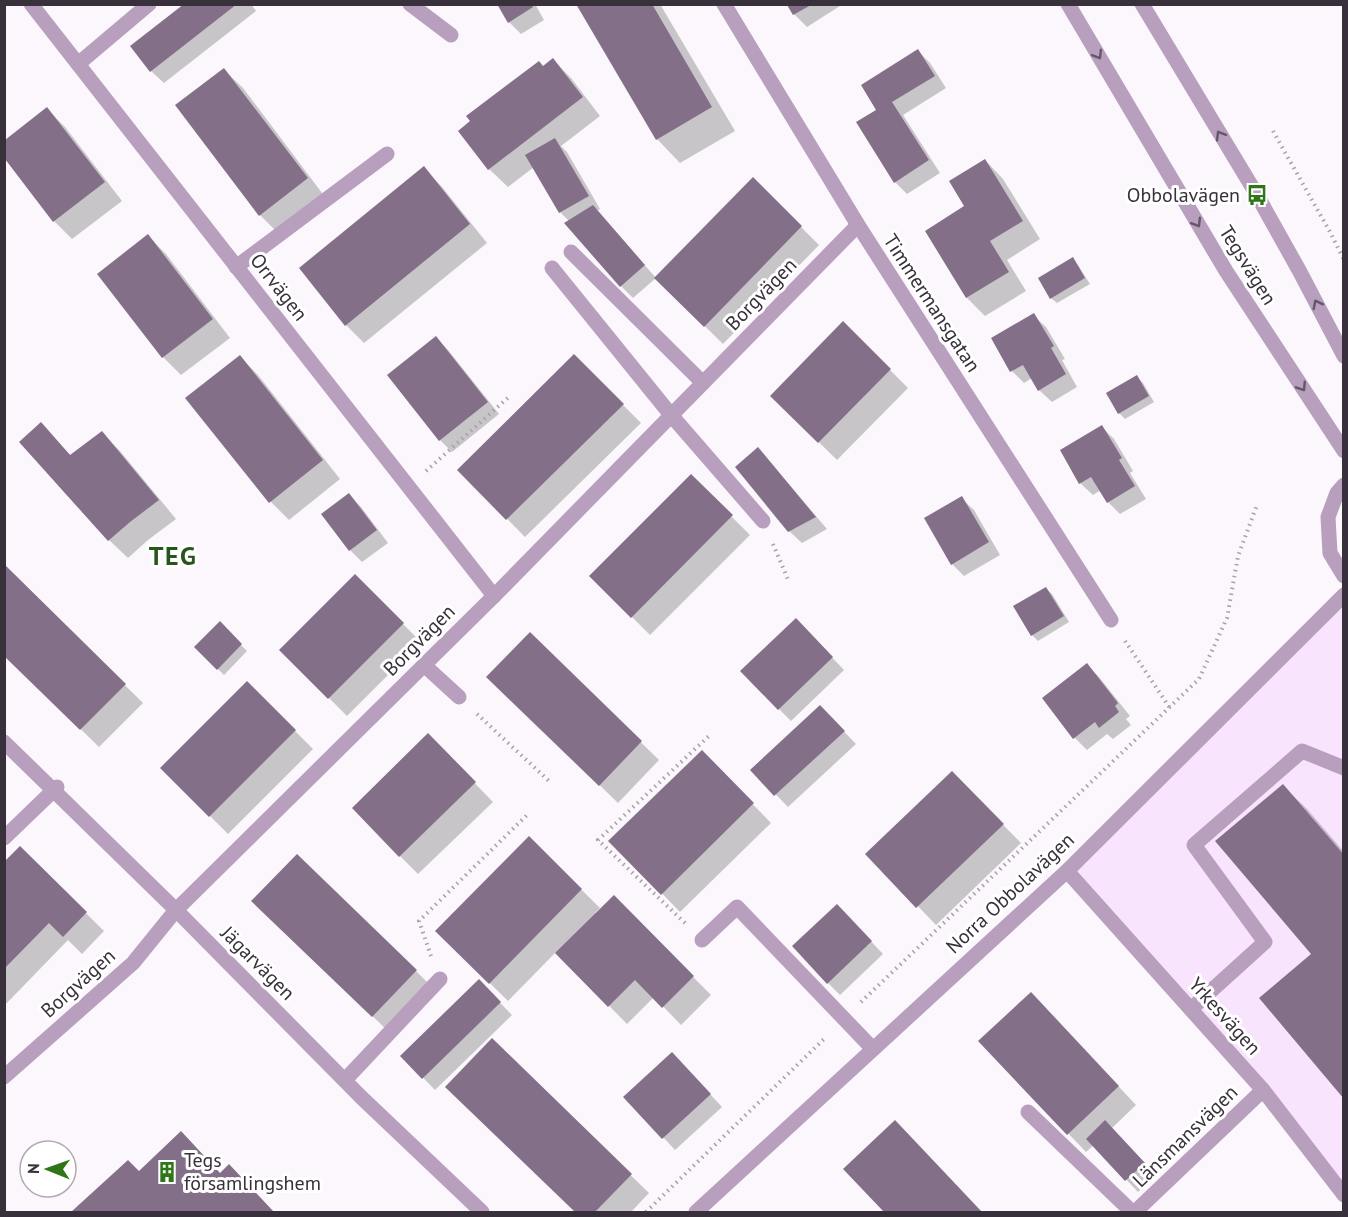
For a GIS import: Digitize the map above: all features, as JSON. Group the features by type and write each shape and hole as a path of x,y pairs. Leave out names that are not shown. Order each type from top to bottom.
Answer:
{"street":[{"name":"Orrvägen","path":"31,4 494,596"},
{"path":"78,64 149,4"},
{"path":"410,4 452,35"},
{"name":"Timmermansgatan","path":"724,4 858,225 1111,620"},
{"name":"Tegsvägen","path":"1068,4 1226,271 1344,452"},
{"name":"Tegsvägen","path":"1142,4 1262,205 1344,356"},
{"path":"236,267 387,154"},
{"name":"Borgvägen","path":"4,1077 133,963 176,910 494,596 858,225"},
{"path":"571,252 703,383"},
{"path":"552,268 671,415 763,521"},
{"path":"1344,485 1337,493 1328,517 1330,553 1344,576"},
{"name":"Norra Obbolavägen","path":"696,1212 1066,871 1344,595"},
{"path":"424,665 459,697"},
{"name":"Jägarvägen","path":"4,742 55,789 345,1080 482,1212"},
{"path":"1191,1009 1265,942 1194,845 1302,751 1344,768"},
{"path":"4,838 55,789"},
{"name":"Yrkesvägen","path":"1066,871 1263,1090 1344,1195"},
{"path":"702,940 737,907 873,1049"},
{"path":"345,1080 440,979"},
{"name":"Länsmansvägen","path":"1133,1212 1263,1090"},
{"path":"1028,1112 1133,1212"}],"path":[{"path":"1273,131 1344,260"},
{"path":"408,487 510,396"},
{"path":"646,1212 1199,679 1227,618 1238,556 1257,505"},
{"path":"763,521 789,582"},
{"path":"1111,620 1170,708"},
{"path":"459,697 549,781"},
{"path":"702,940 598,840 711,734"},
{"path":"440,979 419,921 526,815"}],"shaded area":[{"path":"1343,595 1343,1195 1067,871"}],"building":[{"path":"184,4 237,4 150,72 130,46"},
{"path":"497,4 531,4 533,7 508,23"},
{"path":"576,4 652,4 712,107 656,140"},
{"path":"787,5 811,5 793,15"},
{"path":"918,49 935,76 892,102 929,160 894,183 856,122 876,110 861,85"},
{"path":"553,58 583,97 488,170 458,131 470,121 466,116 539,61 543,66"},
{"path":"224,68 308,178 259,216 175,105"},
{"path":"47,107 105,182 53,222 5,159 5,140"},
{"path":"555,138 589,196 559,213 525,155"},
{"path":"985,159 1023,221 990,241 1009,272 966,298 925,231 964,206 949,181"},
{"path":"424,166 470,224 345,326 299,268"},
{"path":"753,177 802,226 704,327 654,278"},
{"path":"593,205 645,265 620,287 564,223"},
{"path":"148,234 213,319 162,358 97,274"},
{"path":"1073,257 1085,278 1050,299 1038,278"},
{"path":"1034,313 1054,346 1051,348 1066,374 1038,391 1023,365 1010,372 991,338"},
{"path":"843,321 891,369 818,443 770,396"},
{"path":"436,336 488,402 439,441 387,375"},
{"path":"574,354 624,404 506,520 457,470"},
{"path":"240,355 323,460 269,503 185,398"},
{"path":"1137,375 1149,396 1118,414 1106,393"},
{"path":"41,422 70,455 102,431 159,500 108,541 19,442"},
{"path":"1102,425 1122,458 1119,460 1135,486 1107,503 1091,477 1079,484 1060,450"},
{"path":"758,447 816,517 788,532 735,467"},
{"path":"691,474 733,515 631,618 589,576"},
{"path":"349,493 377,530 349,551 321,514"},
{"path":"962,496 989,542 951,565 924,518"},
{"path":"4,564 126,684 80,730 4,656"},
{"path":"355,574 404,623 328,699 279,650"},
{"path":"1046,587 1064,616 1031,636 1013,606"},
{"path":"796,618 833,657 778,710 740,671"},
{"path":"220,621 242,644 217,670 194,647"},
{"path":"530,632 642,741 599,786 486,677"},
{"path":"1087,663 1118,703 1115,706 1119,712 1099,728 1095,722 1073,739 1042,698"},
{"path":"247,681 296,730 209,817 160,768"},
{"path":"820,705 845,731 774,796 750,770"},
{"path":"428,733 476,782 399,857 352,808"},
{"path":"702,750 754,803 661,895 608,841"},
{"path":"952,771 1004,824 916,908 865,854"},
{"path":"1283,784 1344,855 1344,1099 1259,998 1311,954 1215,841"},
{"path":"529,836 582,889 489,984 435,931"},
{"path":"20,846 87,912 63,937 49,923 4,969 4,862"},
{"path":"297,854 417,970 372,1017 251,901"},
{"path":"614,895 694,976 662,1008 635,980 608,1007 555,953"},
{"path":"837,904 872,941 827,984 792,946"},
{"path":"479,979 501,1002 422,1079 400,1056"},
{"path":"1031,992 1119,1086 1067,1135 978,1041"},
{"path":"492,1038 632,1174 595,1212 575,1212 445,1087"},
{"path":"672,1052 711,1094 662,1139 623,1097"},
{"path":"895,1120 982,1212 884,1212 843,1169"},
{"path":"1105,1120 1145,1163 1125,1181 1086,1139"},
{"name":"Tegs församlingshem","path":"181,1131 220,1173 229,1164 274,1212 71,1212 128,1160 139,1171"}],"place":[{"name":"Obbolavägen","path":"1257,195"},
{"name":"Tegs församlingshem","path":"167,1172"}],"district":[{"name":"TEG","path":"173,555"}]}
